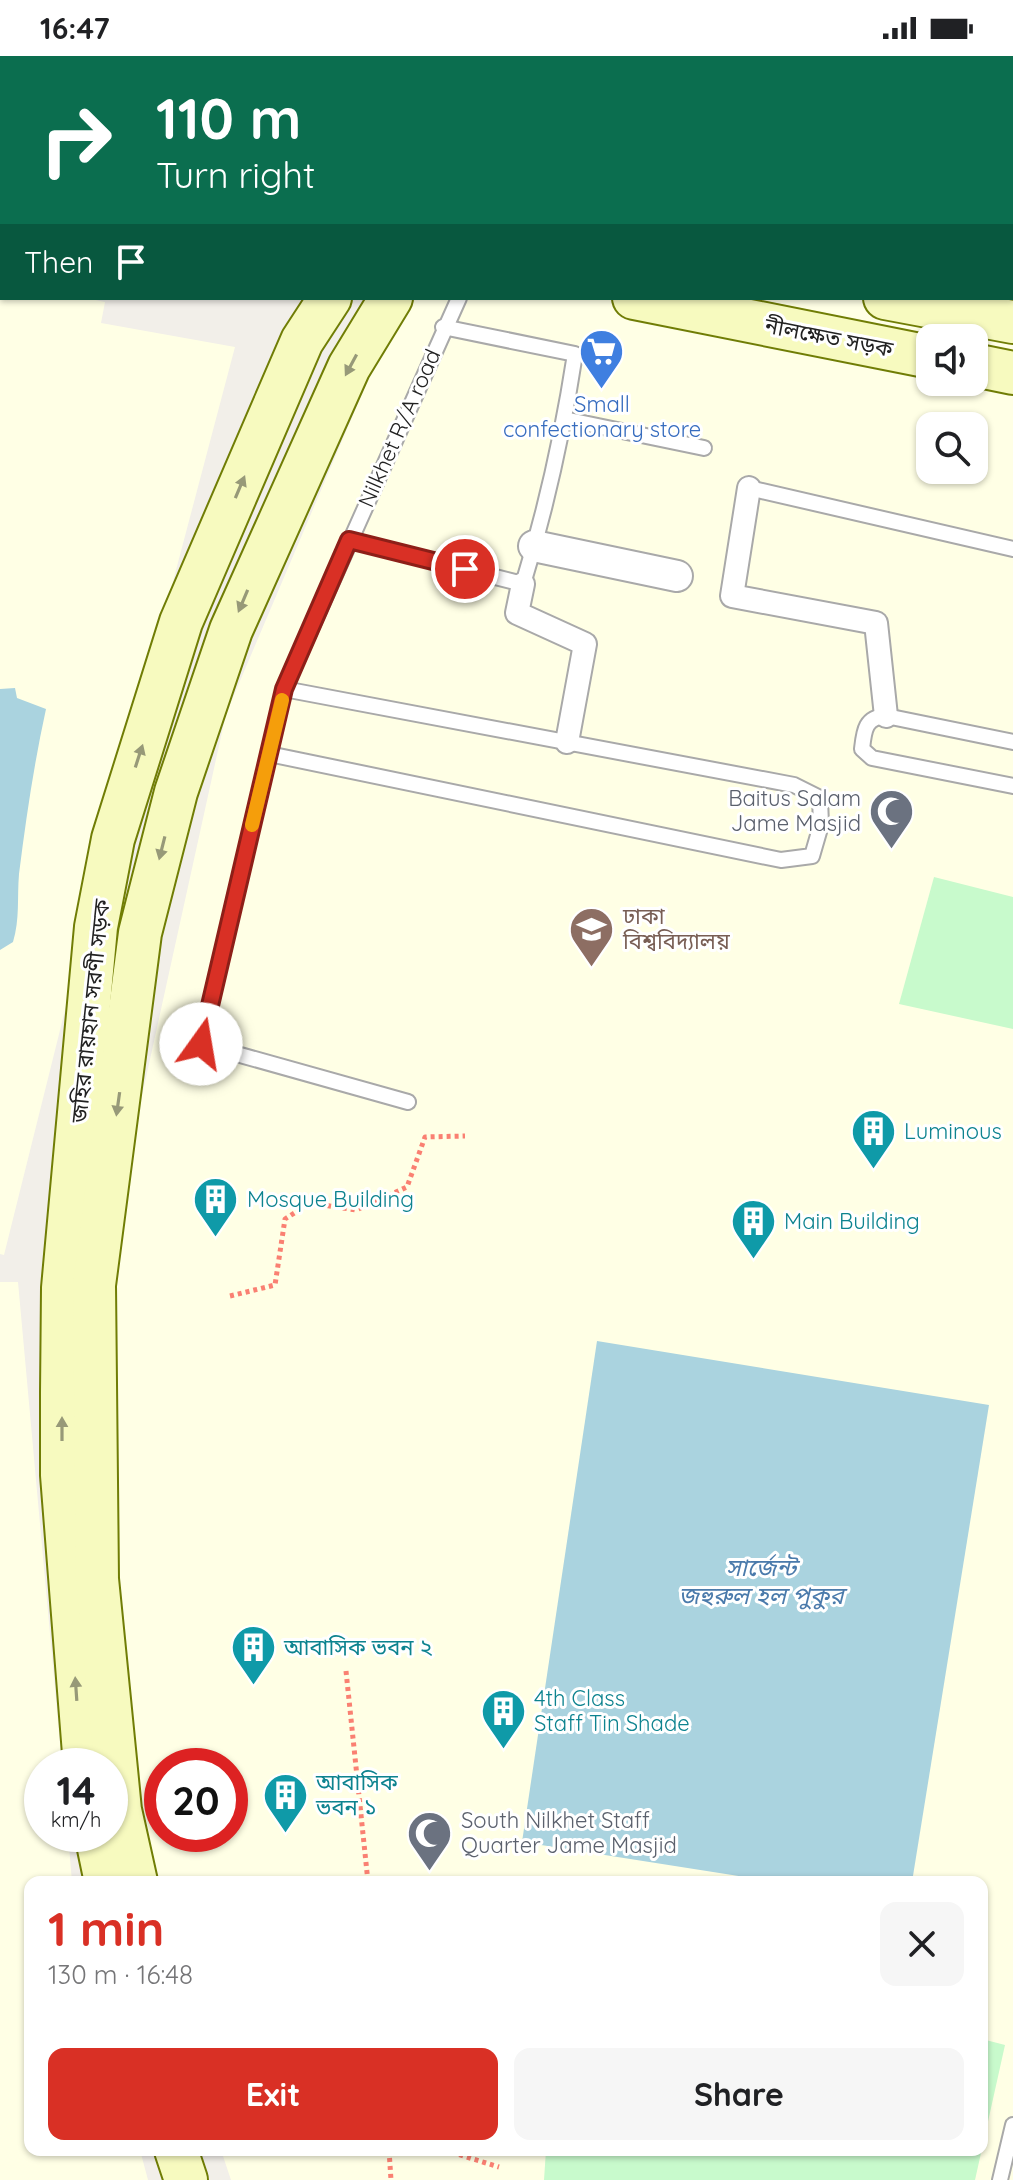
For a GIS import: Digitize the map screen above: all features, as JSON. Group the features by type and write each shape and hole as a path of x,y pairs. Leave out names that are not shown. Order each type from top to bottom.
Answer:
{"main road":[{"name":"জহির রায়হান সরণী সড়ক","path":"84,1748 64,1505 63,1288 96,927 113,839 181,622 302,341 329,300"},
{"path":"135,1876 120,1810 97,1579 94,1285 140,933 176,792 231,630 349,367 390,300"},
{"name":"নীলক্ষেত সড়ক","path":"644,300 916,354"},
{"path":"896,300 1013,322"},
{"path":"988,368 1013,373"},
{"path":"100,1852 105,1876"},
{"path":"178,2156 186,2180"},
{"path":"204,2156 212,2180"}],"street":[{"path":"749,488 732,596 876,623 886,716"},
{"path":"534,546 677,576"},
{"path":"523,584 517,613 585,644 567,742"}],"lane":[{"name":"Nilkhet R/A road","path":"408,1102 201,1044 284,689 443,327 458,300"},
{"path":"349,540 523,584 564,419 575,354 443,327"},
{"path":"564,419 704,448"},
{"path":"749,488 1013,549"},
{"path":"269,754 781,860 812,856 821,825 820,798 794,785 284,689"},
{"path":"1013,742 886,716 875,717 867,724 862,749 872,758 1013,786"},
{"path":"1000,2180 1013,2125"}],"path":[{"path":"230,1296 275,1285 285,1219 310,1203 356,1210 407,1187 425,1137 465,1136"},
{"path":"346,1671 367,1876"},
{"path":"389,2156 391,2180"},
{"path":"463,2156 499,2167"}],"shaded area":[{"path":"0,300 96,300 105,302 101,323 235,347 153,657 4,1255 0,1254"},
{"name":"ঢাকা বিশ্ববিদ্যালয়","path":"408,300 1013,300 1013,2180 231,2180 223,2156 988,2156 988,1876 136,1876 128,1821 128,1748 117,1748 101,1639 114,1223 226,714 381,349"},
{"path":"0,1282 18,1282 60,1748 24,1748 24,1852 70,1852 72,1876 24,1876 24,2156 142,2156 148,2180 0,2180"}],"green space":[{"path":"934,877 1013,897 1013,1029 899,1004"},
{"path":"988,2041 1005,2045 988,2121"},
{"path":"546,2156 981,2156 975,2180 544,2180"}],"water":[{"path":"15,688 17,698 46,709 24,832 15,933 13,942 0,950 0,689"},
{"name":"সার্জেন্ট জহুরুল হল পুকুর","path":"597,1341 989,1405 913,1876 738,1876 522,1842"}],"slow traffic":[{"path":"252,825 282,700"}],"place":[{"name":"Small confectionary store","path":"602,390"},
{"name":"Baitus Salam Jame Masjid","path":"892,850"},
{"name":"ঢাকা বিশ্ববিদ্যালয়","path":"592,968"},
{"name":"Luminous","path":"873,1170"},
{"name":"Mosque Building","path":"216,1238"},
{"name":"Main Building","path":"753,1260"},
{"name":"আবাসিক ভবন ২","path":"253,1686"},
{"name":"4th Class Staff Tin Shade","path":"503,1750"},
{"name":"আবাসিক ভবন ১","path":"285,1834"},
{"name":"South Nilkhet Staff Quarter Jame Masjid","path":"430,1872"}],"route":[{"path":"201,1044 284,689 349,540 465,569"}]}
